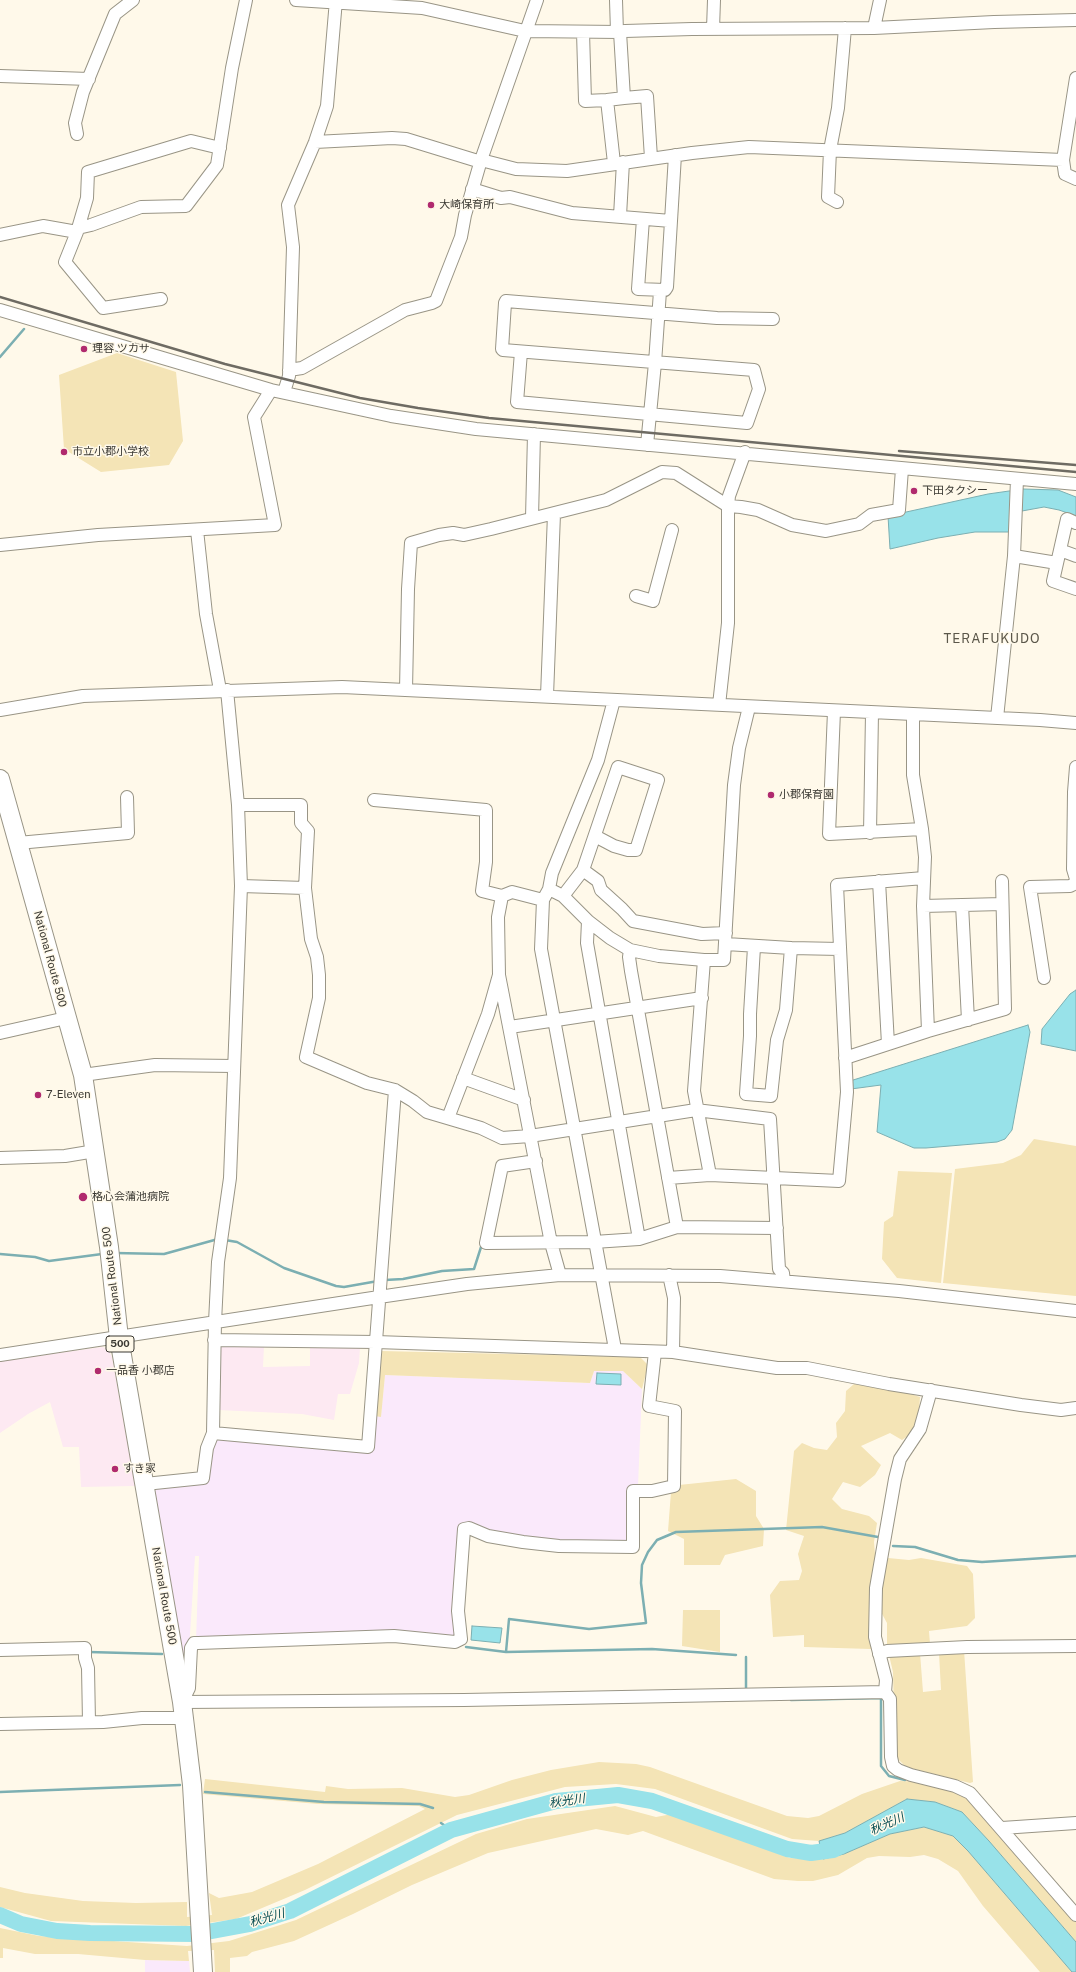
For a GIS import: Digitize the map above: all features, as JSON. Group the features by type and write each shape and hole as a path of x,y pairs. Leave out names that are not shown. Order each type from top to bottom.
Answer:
{"highway":[{"name":"National Route 500","path":"0,779 83,1075 109,1247 119,1338 183,1710 192,1786 203,1972"}],"street":[{"path":"77,134 75,123 83,92 115,14 133,0"},
{"path":"0,235 43,226 78,230 141,207 186,206 217,165 233,61 246,0"},
{"path":"296,0 337,1 422,8 525,31 619,32 632,30 874,28 1076,20"},
{"path":"289,370 302,368 405,310 432,304 436,301 461,237 472,189 525,31 537,0"},
{"path":"616,0 624,98"},
{"path":"713,29 714,0"},
{"path":"874,28 880,0"},
{"path":"284,392 288,381 289,370 293,247 288,205 315,142 327,106 337,1"},
{"path":"837,202 828,198 830,150 838,108 844,28"},
{"path":"583,32 585,101 647,96 651,158"},
{"path":"0,76 89,79"},
{"path":"1076,78 1063,160 1065,174 1076,179"},
{"path":"608,100 619,163 620,216"},
{"path":"315,142 392,138 406,139 481,161 516,169 567,171 651,158 749,147 1063,160"},
{"path":"161,299 102,308 66,262 78,230 87,198 88,172 191,141 220,148"},
{"path":"643,219 638,289 660,291 667,287 675,155"},
{"path":"472,189 501,198 510,197 572,213 671,221"},
{"path":"647,445 660,291"},
{"path":"521,352 517,402 747,423 759,388 754,370 521,352 502,349 506,301 717,318 773,318"},
{"path":"0,310 271,390 338,406 476,430 745,452 902,469 1076,484"},
{"path":"0,544 98,535 275,525 254,418 271,390"},
{"path":"532,518 534,434"},
{"path":"719,705 728,623 729,496 745,452"},
{"path":"406,690 408,589 411,543 439,535 464,535 606,500 662,472 676,473 728,506 741,506 758,510 786,522 814,530 826,531 859,524 871,515 899,510 902,469"},
{"path":"997,718 1014,556 1017,479"},
{"path":"547,696 554,514"},
{"path":"1076,523 1067,519 1053,581 1076,589"},
{"path":"145,1484 203,1478 207,1448 213,1433 214,1340 218,1262 230,1178 241,886 238,805 224,690 206,614 197,530"},
{"path":"636,596 653,601 672,530"},
{"path":"1060,550 1076,556"},
{"path":"1014,556 1057,563"},
{"path":"0,710 83,696 342,687 1076,723"},
{"path":"614,700 598,760 552,873 549,889 543,900 541,949 556,1021 594,1242 615,1349"},
{"path":"549,889 563,896 588,921 610,938 630,950 659,956 704,960 724,960 734,785 739,748 749,707"},
{"path":"834,711 829,834 870,833 922,829"},
{"path":"870,833 872,713"},
{"path":"913,714 913,775 922,829 924,878 923,906 928,1031"},
{"path":"563,896 583,870 618,767 658,780 636,850 628,850 614,846 595,836"},
{"path":"1076,767 1073,869 1076,879"},
{"path":"18,843 128,833 127,797"},
{"path":"374,800 486,810 486,862 482,891 502,896 512,892 543,900"},
{"path":"238,805 301,805 301,823 308,831 305,888 311,939 318,963 319,998 306,1057 367,1083 395,1090 414,1101 427,1112 481,1128 502,1138 530,1136 696,1110 770,1119 779,1270 783,1273 784,1281"},
{"path":"583,870 598,881 601,890 633,921 702,934 754,946 840,949"},
{"path":"668,1178 710,1175 839,1181 847,1092 838,884 924,878"},
{"path":"879,881 888,1044"},
{"path":"845,1058 928,1031 1004,1009 1002,881"},
{"path":"1044,978 1030,887 1070,886 1076,883"},
{"path":"241,886 305,888"},
{"path":"502,896 498,917 499,975 551,1242 560,1275"},
{"path":"962,904 968,1020"},
{"path":"923,906 1002,904"},
{"path":"588,921 587,943 639,1239"},
{"path":"754,946 746,1094 772,1096 777,1040 786,1010 791,948"},
{"path":"630,950 629,957 677,1227"},
{"path":"704,960 694,1091 696,1110 710,1175"},
{"path":"448,1118 462,1078 488,1014 499,975"},
{"path":"510,1027 702,998"},
{"path":"0,1033 66,1018"},
{"path":"83,1075 155,1065 234,1066"},
{"path":"462,1078 524,1100"},
{"path":"213,1433 368,1447 395,1090"},
{"path":"0,1158 65,1156 95,1151"},
{"path":"536,1161 502,1166 486,1244 594,1242 639,1239 677,1227 777,1228"},
{"path":"0,1355 467,1284 560,1275 601,1274 720,1276 784,1281 1076,1311"},
{"path":"669,1275 674,1298 673,1352"},
{"path":"214,1340 376,1342 673,1352 777,1368 808,1368 889,1384 1021,1405 1061,1410 1076,1408"},
{"path":"183,1710 189,1688 191,1648 194,1643 394,1636 455,1642 461,1639 458,1610 464,1529 469,1528 488,1536 559,1546 633,1546 633,1491 652,1491 674,1486 675,1411 650,1406 655,1352"},
{"path":"931,1390 920,1429 900,1459 895,1479 876,1588 875,1637 886,1680 885,1692 890,1699 891,1757 893,1766 898,1770 911,1775 955,1786 970,1793 1002,1828 1076,1915"},
{"path":"879,1654 887,1652 967,1647 1076,1646"},
{"path":"0,1650 85,1648 84,1658 88,1668 88,1722"},
{"path":"0,1724 88,1722 142,1718 183,1710 472,1700 885,1692"},
{"path":"1002,1828 1076,1822"}],"shaded area":[{"path":"117,353 176,372 183,441 169,465 101,472 64,449 59,375"},
{"path":"1034,1139 1076,1146 1076,1296 943,1283 955,1169 1003,1163 1021,1155"},
{"path":"898,1171 952,1173 941,1283 897,1278 882,1259 884,1222 893,1216"},
{"path":"220,1346 264,1346 263,1367 310,1366 310,1346 360,1347 359,1363 350,1394 338,1394 334,1420 302,1414 218,1410"},
{"path":"103,1347 109,1351 112,1357 135,1486 81,1487 79,1447 63,1447 50,1402 28,1414 0,1433 0,1361"},
{"path":"381,1351 640,1357 648,1365 642,1389 623,1371 594,1371 590,1383 385,1375 381,1417 375,1416"},
{"path":"594,1371 623,1371 642,1389 638,1486 630,1540 624,1546 489,1535 466,1524 456,1635 452,1638 196,1640 199,1556 195,1556 188,1666 183,1669 154,1493 157,1488 208,1483 209,1460 215,1440 277,1442 373,1450 375,1416 381,1416 385,1375 590,1383"},
{"path":"854,1384 907,1393 920,1397 919,1411 912,1433 902,1440 890,1433 861,1446 881,1465 875,1475 860,1487 843,1482 832,1499 842,1509 869,1516 877,1523 874,1542 875,1554 888,1558 909,1560 921,1558 967,1566 973,1574 975,1618 967,1626 929,1631 930,1644 887,1646 887,1623 881,1612 869,1607 871,1649 804,1647 804,1635 773,1637 770,1595 780,1581 799,1580 802,1571 798,1554 804,1536 786,1530 794,1451 802,1443 814,1448 827,1450 837,1437 836,1423 845,1411 846,1391"},
{"path":"736,1479 756,1491 756,1516 764,1529 763,1546 725,1555 720,1565 684,1565 684,1539 668,1531 671,1492 679,1485"},
{"path":"683,1610 720,1610 720,1652 682,1646"},
{"path":"964,1650 973,1782 970,1783 906,1767 895,1756 893,1672 889,1655 920,1653 923,1692 941,1690 939,1653"},
{"path":"599,1762 636,1764 650,1767 787,1816 808,1818 819,1816 862,1794 900,1781 925,1782 967,1795 1076,1922 1076,1942 962,1812 935,1802 907,1799 845,1833 819,1841 792,1839 655,1789 616,1784 565,1787 457,1815 305,1890 236,1919 186,1926 51,1921 0,1907 0,1887 25,1893 83,1901 136,1903 187,1902 187,1917 212,1915 209,1893 219,1898 252,1892 318,1864 425,1809 419,1806 318,1804 203,1794 205,1779 325,1792 326,1786 348,1789 402,1788 455,1797 469,1795 512,1780 551,1770"},
{"path":"615,1806 656,1817 672,1814 790,1858 823,1859 844,1854 890,1834 925,1827 953,1836 968,1851 1072,1972 1040,1972 983,1906 958,1871 938,1859 924,1855 910,1857 879,1856 867,1858 838,1875 813,1881 774,1879 643,1831 628,1835 596,1829 488,1853 412,1885 294,1941 252,1952 247,1956 230,1958 230,1972 215,1972 214,1950 188,1951 189,1961 145,1960 78,1954 35,1954 3,1948 3,1958 0,1958 0,1928 39,1936 187,1946 229,1941 296,1920 476,1834 527,1819"},
{"path":"145,1960 189,1961 190,1972 145,1972"}],"water":[{"path":"1023,489 1058,490 1076,497 1076,516 1044,507 1011,513 1009,532 975,532 938,538 890,549 888,516 988,494"},
{"path":"1076,990 1076,1051 1041,1044 1042,1029 1070,994"},
{"path":"1028,1025 1030,1032 1012,1130 1005,1139 997,1142 914,1148 877,1132 881,1085 851,1089 850,1081"},
{"path":"597,1373 621,1374 621,1385 596,1384"},
{"path":"472,1626 502,1628 500,1643 471,1640"},
{"path":"907,1799 935,1802 962,1812 1076,1942 1076,1972 1072,1972 968,1851 953,1836 924,1827 890,1834 844,1854 823,1859 819,1841 845,1833"}],"waterway":[{"path":"0,357 24,329"},
{"path":"115,1253 164,1254 218,1239"},
{"path":"225,1240 237,1242 284,1268 336,1286 344,1287 378,1281"},
{"path":"385,1280 403,1279 442,1271 474,1269 482,1244"},
{"path":"0,1254 35,1257 49,1261 102,1254"},
{"path":"506,1652 509,1619 589,1629 646,1623 641,1583 642,1565 648,1552 657,1540 676,1532 822,1527 878,1537"},
{"path":"893,1546 915,1547 958,1560 982,1562 1076,1556"},
{"path":"466,1647 506,1652 652,1649 736,1655"},
{"path":"89,1652 162,1654"},
{"path":"746,1657 746,1688"},
{"path":"791,1700 881,1698 881,1766 889,1776 905,1780"},
{"path":"0,1792 180,1785"},
{"path":"205,1792 324,1802 420,1804 433,1808"},
{"name":"秋光川","path":"0,1915 21,1924 57,1931 90,1933 196,1934 250,1924 290,1911 451,1830 556,1801 618,1795 652,1801 787,1849 811,1853 833,1850 841,1846"},
{"path":"441,1823 451,1830"}],"railway":[{"path":"0,297 225,364 360,398 418,408 489,418 1076,472"},
{"path":"899,451 1076,465"}],"place":[{"name":"大崎保育所","path":"431,205"},
{"name":"理容 ツカサ","path":"84,349"},
{"name":"市立小郡小学校","path":"64,452"},
{"name":"下田タクシー","path":"914,491"},
{"name":"小郡保育園","path":"771,795"},
{"name":"7-Eleven","path":"38,1095"},
{"name":"格心会蒲池病院","path":"83,1197"},
{"name":"一品香 小郡店","path":"98,1371"},
{"name":"すき家","path":"115,1469"}],"district":[{"name":"TERAFUKUDO","path":"992,639"}]}
